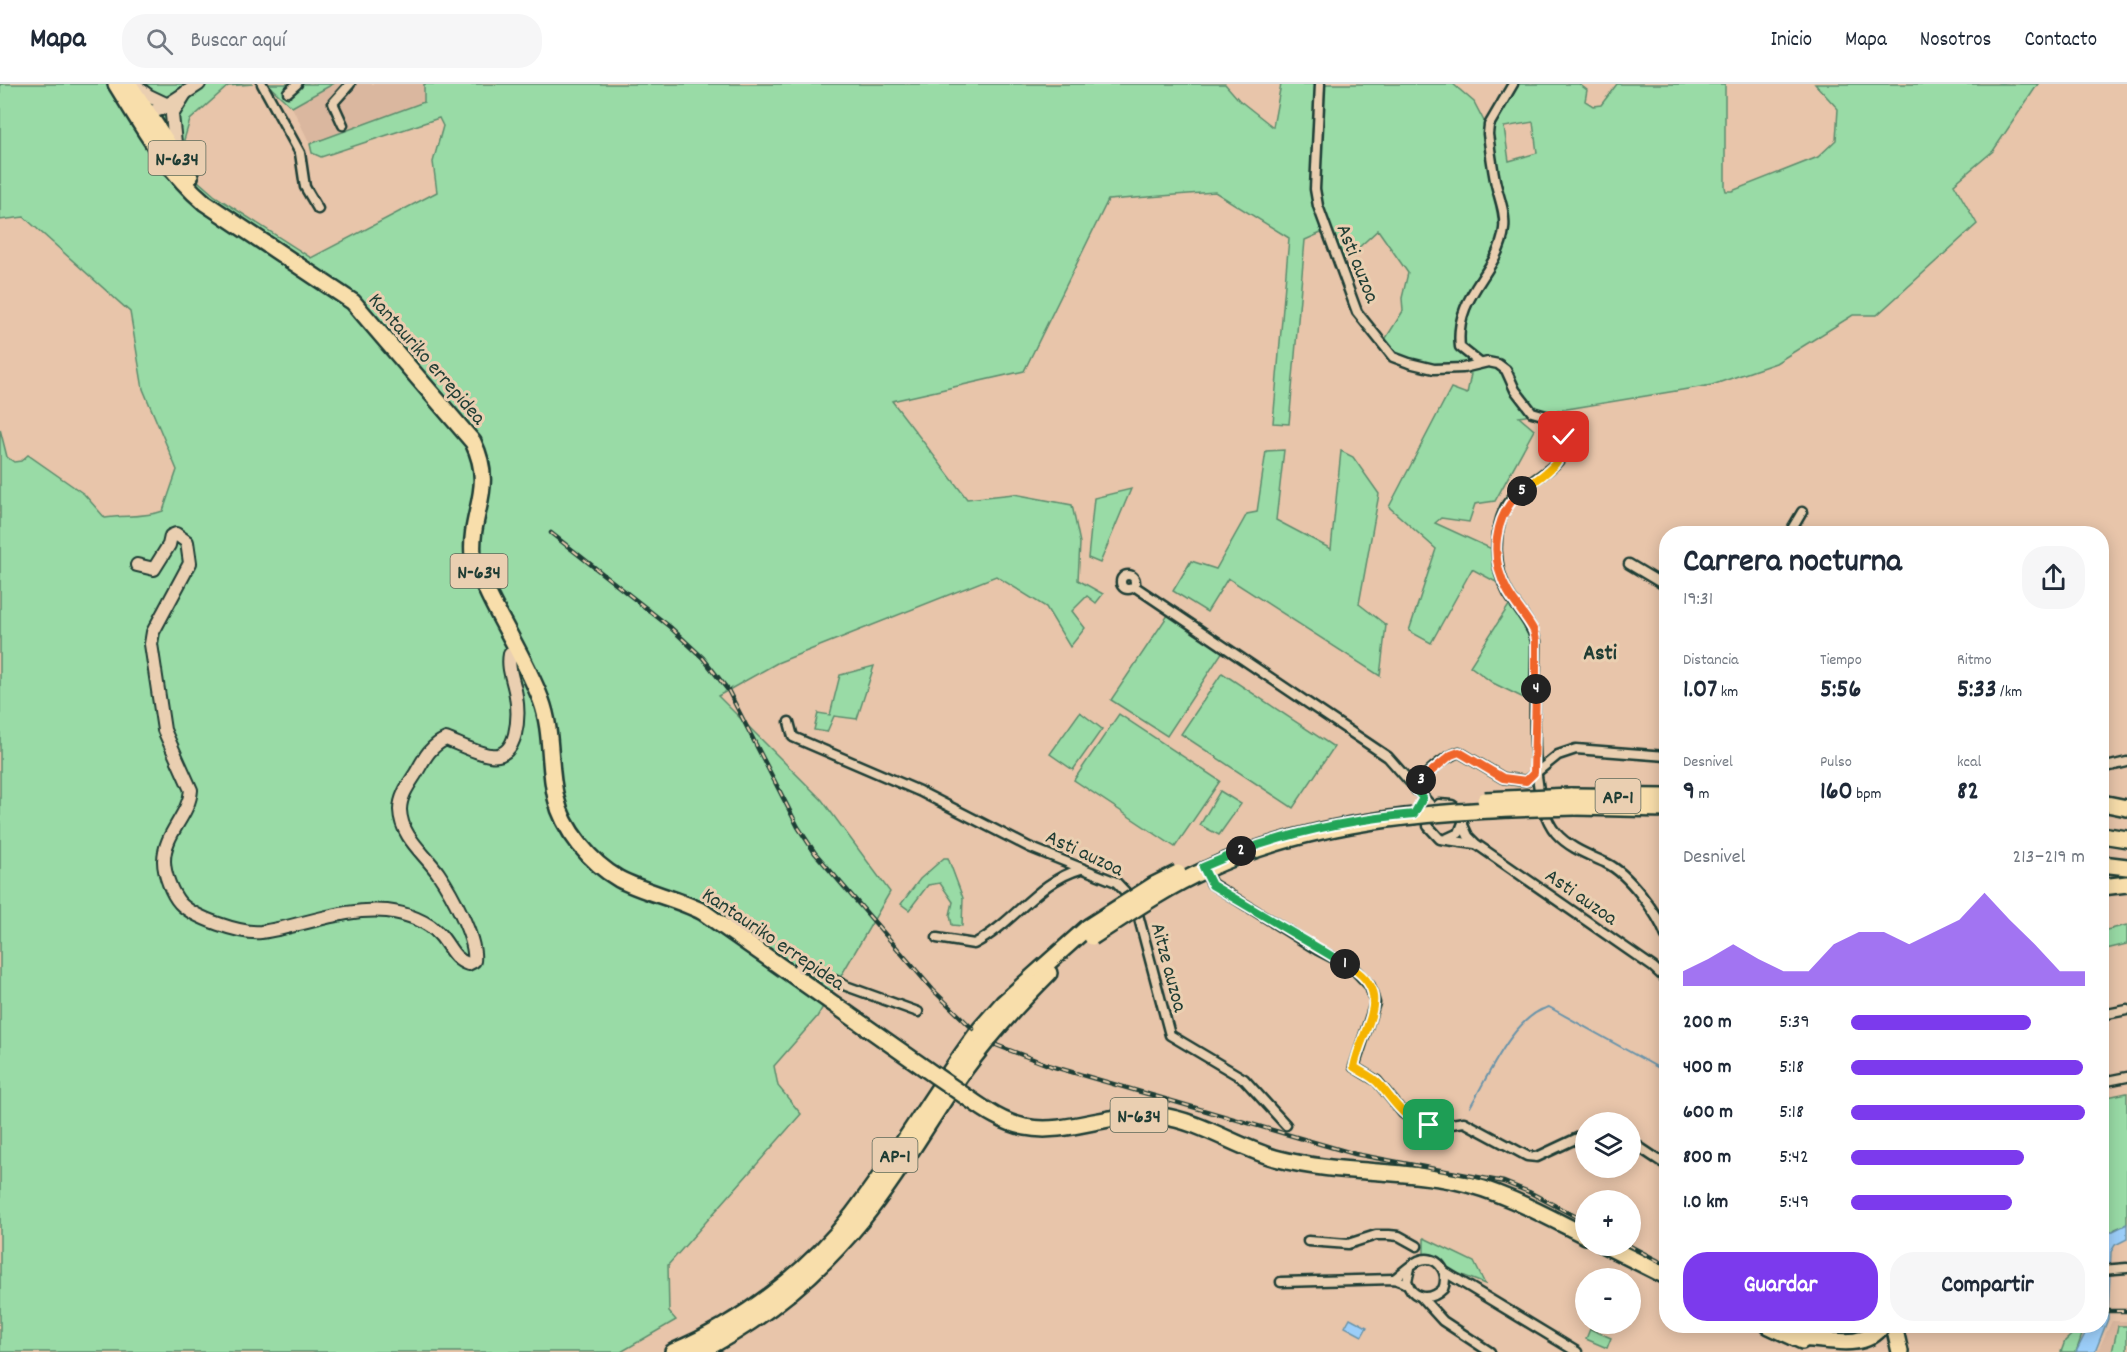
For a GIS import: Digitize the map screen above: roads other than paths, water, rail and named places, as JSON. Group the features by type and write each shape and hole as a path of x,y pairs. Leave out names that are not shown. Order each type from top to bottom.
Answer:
{"highway":[{"path":"116,84 137,110 148,113 148,126 175,165"},
{"name":"N-634","path":"116,84 175,165"},
{"name":"N-634","path":"131,84 148,113"},
{"name":"Kantauriko errepidea","path":"175,165 237,223 353,302 473,442 482,465 483,482 472,544 473,556 536,685 548,724 553,784 560,811 587,852 619,879 678,899 703,912 968,1098 1017,1125 1038,1129 1058,1128 1122,1116 1173,1118 1259,1153 1294,1163 1467,1184 1504,1197 1575,1231"},
{"path":"1572,798 1659,789"},
{"name":"AP-1","path":"673,1352 738,1317 775,1290 826,1244 853,1215 981,1028 1003,1003 1090,932 1154,885 1199,862 1256,839 1309,824 1364,813 1509,798 1526,792 1617,807 1659,809"},
{"name":"AP-1","path":"699,1352 745,1326 782,1299 835,1251 862,1220 989,1036 1090,932 1175,885 1271,844 1366,823 1406,817 1572,798 1659,797"},
{"path":"2109,804 2127,807"},
{"path":"1617,807 1659,815"},
{"path":"2109,836 2127,839"},
{"path":"2109,865 2127,867"},
{"path":"2109,886 2127,884"},
{"path":"1626,1256 1659,1272"},
{"path":"1773,1333 1808,1352"},
{"path":"1784,1333 1827,1352"},
{"path":"1795,1338 1828,1346 1858,1348 1870,1344 1877,1333"},
{"path":"1882,1333 1885,1351"},
{"path":"1885,1351 1890,1333"},
{"path":"1894,1333 1900,1352"}],"street":[{"path":"131,84 168,107"},
{"path":"148,113 151,108 168,107 199,84"},
{"path":"262,84 300,153 304,164 305,187 318,209"},
{"path":"288,92 297,84"},
{"path":"343,125 333,103 350,84"},
{"name":"Asti auzoa","path":"1320,84 1316,189 1318,206 1357,312 1393,357 1408,363 1454,369 1488,362 1498,364 1506,370 1515,390 1532,412 1552,418 1558,424 1564,446 1555,467 1509,501 1505,508 1496,549 1503,581 1530,622 1536,640 1534,773"},
{"name":"Asti auzoa","path":"1480,363 1460,347 1459,332 1473,289 1498,249 1504,228 1488,134 1489,125 1513,84"},
{"path":"168,107 175,149 175,165"},
{"path":"1794,526 1802,512"},
{"path":"138,565 154,568 169,545 171,536 176,534 187,542 190,563 153,632 151,644 164,730 191,790 190,799 166,840 164,863 174,892 187,909 211,921 238,929 258,932 342,914 373,910 390,911 418,920 432,928 460,962 468,964 474,961 476,951 472,939 438,873 411,841 403,825 400,810 405,790 425,755 437,742 446,739 491,756 505,753 511,746 516,731 518,711 508,664 510,654 518,649"},
{"path":"1629,564 1659,582"},
{"path":"1134,586 1388,757 1423,798 1431,811 1428,826"},
{"name":"Asti auzoa","path":"789,723 793,737 919,790 1029,847 1116,882 1136,903 1203,867 1245,849 1308,830 1372,817 1414,814"},
{"path":"1416,790 1422,778 1451,755 1459,752 1503,778 1526,781 1558,755 1576,749 1659,755"},
{"path":"2109,766 2127,762"},
{"path":"1534,773 1550,825 1557,834 1582,852 1616,869 1659,920"},
{"path":"1414,814 1423,798"},
{"path":"1446,803 1462,814 1463,825 1459,834 1446,839 1435,836 1428,826 1414,814 1431,811 1446,803"},
{"name":"Asti auzoa","path":"1463,825 1468,836 1476,844 1659,972"},
{"name":"Asti auzoa","path":"1446,839 1476,844"},
{"path":"1203,867 1212,885 1318,950 1353,968 1370,986 1375,1003 1354,1067 1377,1081 1403,1113 1417,1124 1445,1125 1464,1122 1527,1156 1537,1156 1575,1139"},
{"path":"937,938 974,944 995,931 1051,884 1082,869"},
{"name":"Aitze auzoa","path":"1136,903 1170,1035 1244,1079 1286,1125"},
{"path":"794,975 798,967 807,966 846,986 918,1012"},
{"path":"2109,1014 2127,1010"},
{"path":"2109,1081 2127,1077"},
{"path":"1641,1149 1659,1161"},
{"path":"1308,1241 1348,1244 1376,1235 1389,1235 1399,1236 1417,1246"},
{"path":"1394,1279 1419,1260 1430,1259 1437,1262 1456,1281 1467,1284 1577,1352"},
{"path":"1408,1284 1410,1268"},
{"path":"2109,1270 2127,1268"},
{"path":"1436,1311 1445,1272"},
{"path":"1281,1282 1394,1279 1408,1284 1443,1321 1490,1352"},
{"path":"1422,1298 1456,1281"}],"water":[{"path":"2127,1224 2127,1239 2115,1245 2111,1252 2109,1297 2109,1233"},
{"path":"1350,1318 1367,1327 1362,1336 1345,1327"},
{"path":"2086,1333 2102,1333 2095,1352 2076,1352"}],"waterway":[{"path":"1470,1107 1513,1035 1524,1022 1549,1007 1659,1068"}],"railway":[{"path":"551,533 670,627 703,658 728,690 798,827 815,853 933,990 973,1029"},
{"path":"996,1045 1051,1066 1355,1154 1504,1182 1529,1192 1575,1216"},
{"path":"1641,1252 1659,1261"},
{"path":"2109,1311 2127,1311"}],"district":[{"name":"Asti","path":"1600,651"}]}
